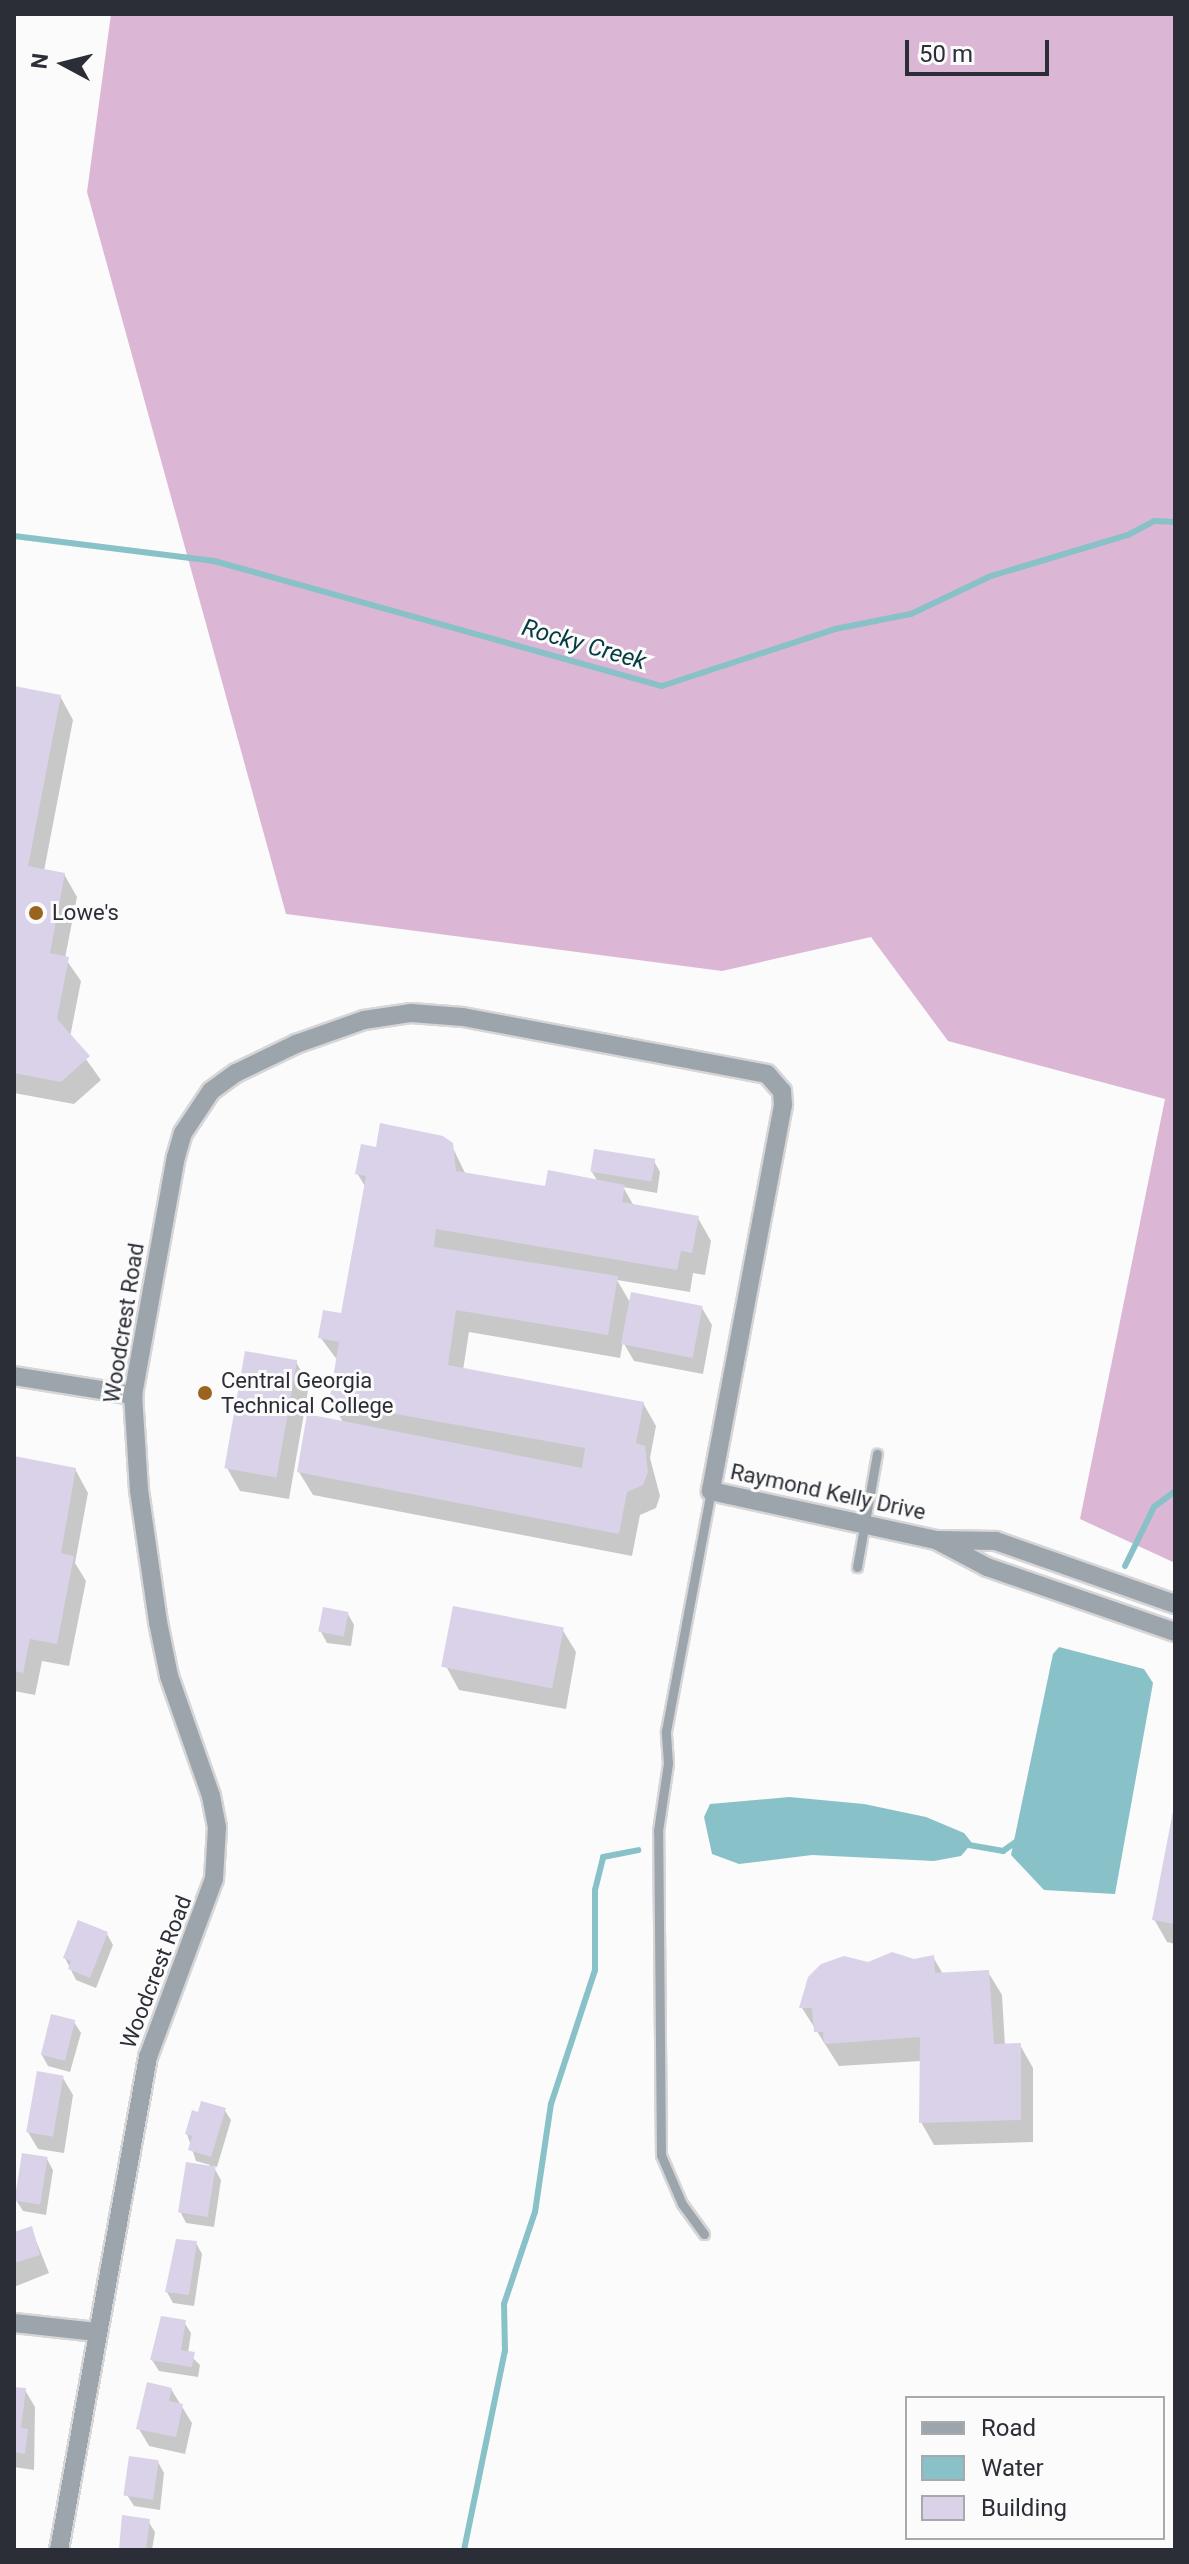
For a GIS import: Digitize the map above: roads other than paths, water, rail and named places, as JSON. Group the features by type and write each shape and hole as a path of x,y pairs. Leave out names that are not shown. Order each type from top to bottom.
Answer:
{"street":[{"name":"Woodcrest Road","path":"59,2550 148,2057 207,1907 217,1854 211,1796 169,1676 158,1622 139,1490 133,1395 176,1157 183,1133 211,1091 260,1061 364,1020 411,1013 463,1017 767,1074 782,1091 779,1132 711,1491"},
{"path":"14,1376 133,1395"},
{"name":"Raymond Kelly Drive","path":"711,1491 936,1540 996,1541 1175,1604"},
{"name":"Raymond Kelly Drive","path":"936,1540 987,1567 1175,1632"},
{"path":"14,2323 97,2332"}],"lane":[{"path":"857,1567 877,1454"},
{"path":"704,2234 682,2204 661,2155 658,1831 668,1763 666,1731 711,1491"}],"water":[{"path":"1059,1647 1144,1669 1153,1683 1115,1894 1044,1890 1011,1855 1053,1654"},
{"path":"789,1797 864,1804 926,1817 964,1833 972,1843 961,1856 934,1861 812,1855 739,1864 712,1854 704,1817 710,1804"}],"waterway":[{"name":"Rocky Creek","path":"14,536 214,561 662,686 835,629 911,614 991,576 1128,535 1154,521 1175,522"},
{"path":"1125,1566 1154,1507 1175,1491"},
{"path":"963,1844 1003,1851 1016,1842"},
{"path":"464,2550 505,2351 504,2304 535,2212 551,2104 595,1970 595,1890 603,1857 638,1850"}],"place":[{"name":"Lowe's","path":"36,913"},
{"name":"Central Georgia Technical College","path":"205,1393"}]}
